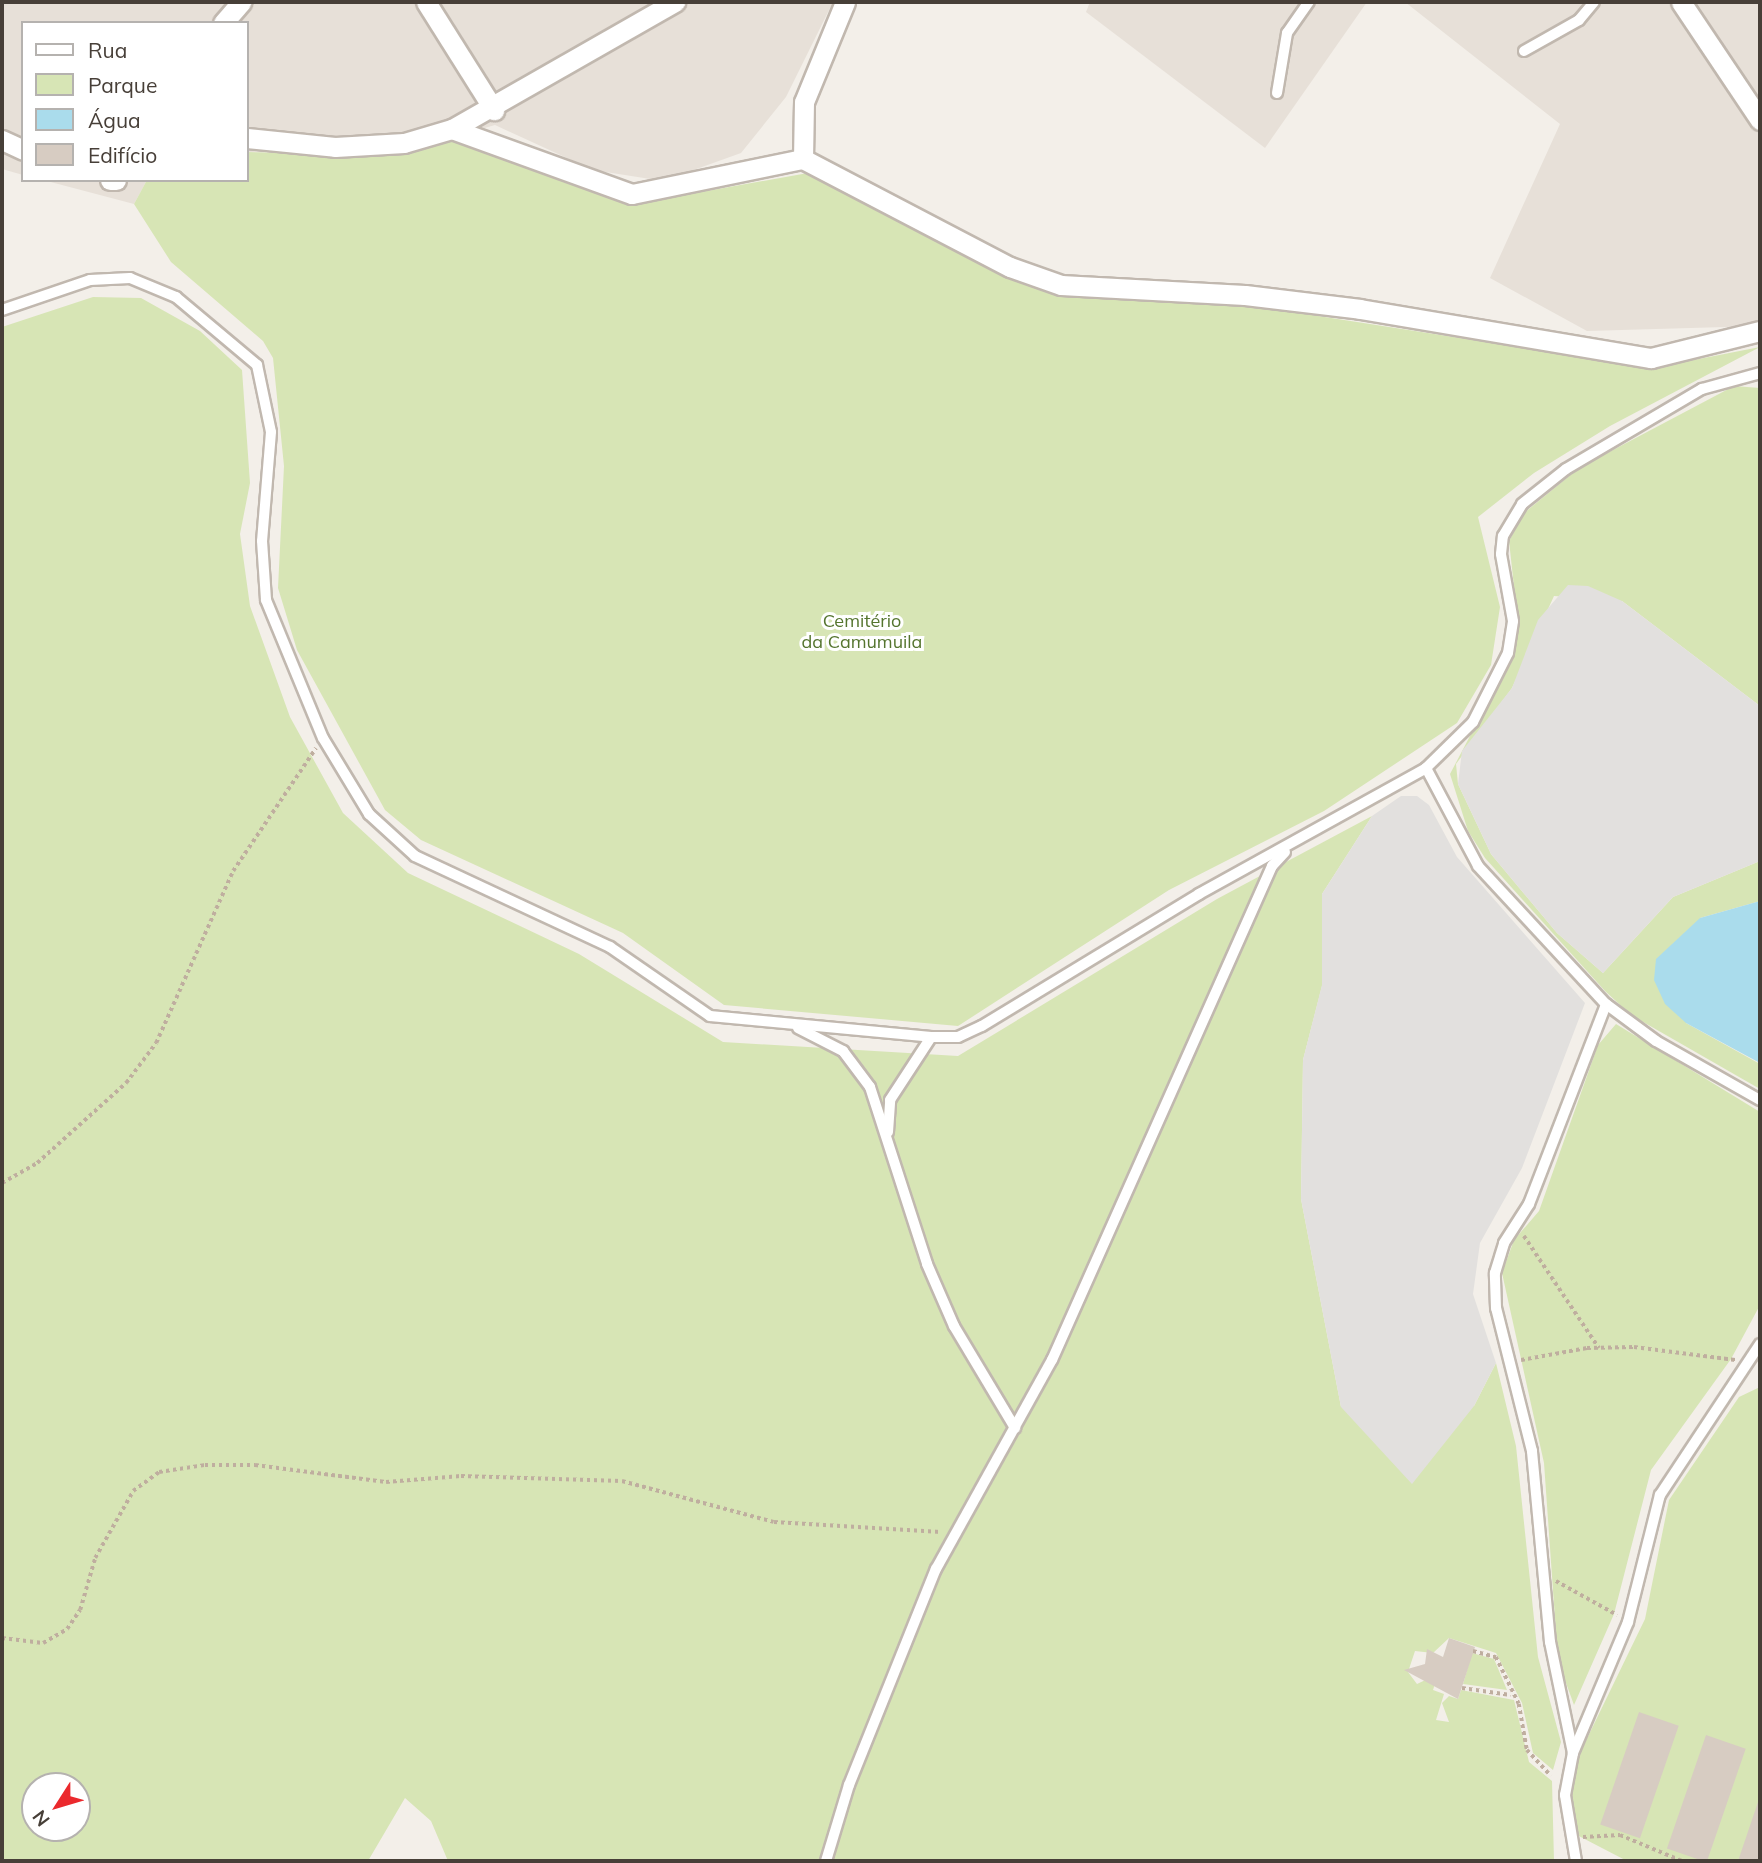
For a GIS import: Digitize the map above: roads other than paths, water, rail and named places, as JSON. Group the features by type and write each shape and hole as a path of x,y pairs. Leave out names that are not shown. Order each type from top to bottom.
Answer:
{"street":[{"path":"225,21 241,2"},
{"path":"426,2 494,110"},
{"path":"248,138 335,147 404,143 452,129 494,110 675,2"},
{"path":"803,159 804,102 845,2"},
{"path":"1681,2 1760,120"},
{"path":"452,129 632,194 803,159 1010,267 1061,285 1270,298 1651,358 1760,331"},
{"path":"2,140 21,149"}],"lane":[{"path":"1277,93 1287,33 1309,2"},
{"path":"1524,51 1579,20 1594,2"},
{"path":"2,310 90,280 130,278 176,297 257,365 271,432 262,541 267,600 323,738 369,814 415,856 610,947 709,1016 931,1037 958,1037 982,1026 1426,768 1473,722 1508,653 1513,621 1501,554 1503,536 1522,504 1566,469 1702,389 1760,373"},
{"path":"1426,768 1478,866 1606,1004 1656,1041 1760,1100"},
{"path":"826,1861 884,1691 954,1532 1015,1428 1113,1228 1272,866 1293,845"},
{"path":"1573,1753 1550,1643 1548,1576 1532,1451 1512,1362 1496,1308 1495,1273 1606,1004"},
{"path":"794,1026 842,1051 870,1087 888,1136 927,1264 954,1326 1015,1428"},
{"path":"888,1136 890,1100 931,1037"},
{"path":"1576,1861 1565,1795 1573,1753 1628,1622 1660,1495 1678,1460 1757,1362 1760,1344"}],"water":[{"path":"1760,901 1760,1063 1686,1023 1665,1004 1654,980 1656,959 1700,918"}],"park label":[{"name":"Cemitério da Camumuila","path":"862,632"}]}
